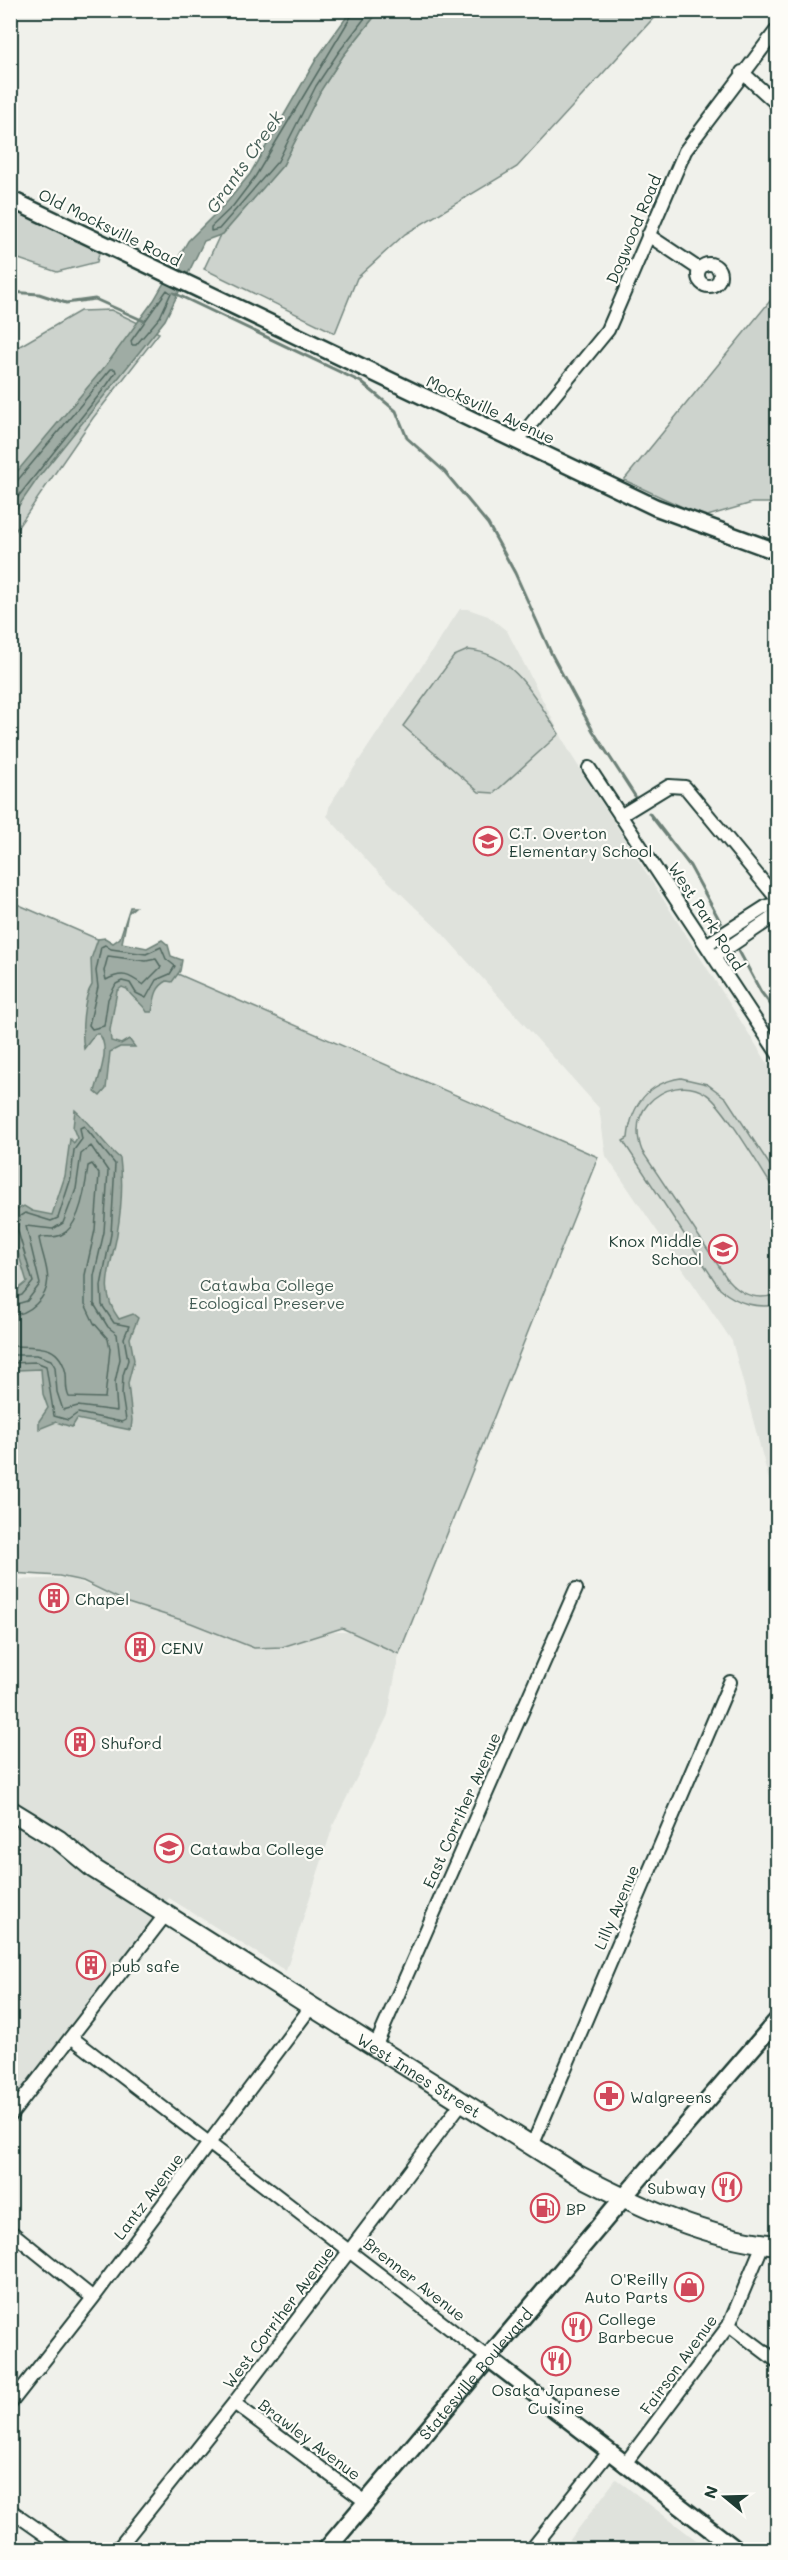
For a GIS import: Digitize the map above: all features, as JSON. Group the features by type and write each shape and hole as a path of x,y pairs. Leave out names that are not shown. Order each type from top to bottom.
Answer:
{"main road":[{"name":"West Innes Street","path":"10,1810 59,1840 80,1858 166,1914 578,2175 623,2198 699,2228 770,2245"},
{"name":"West Innes Street","path":"10,1825 57,1853 80,1858"},
{"name":"Statesville Boulevard","path":"326,2550 623,2198"}],"street":[{"name":"Dogwood Road","path":"517,441 608,330 684,152 777,28"},
{"path":"742,72 777,105"},
{"name":"Old Mocksville Road","path":"10,199 193,288"},
{"path":"648,235 699,269"},
{"name":"Mocksville Avenue","path":"193,288 674,515 777,552"},
{"name":"West Park Road","path":"589,768 777,1054"},
{"path":"620,816 669,786 685,787 777,902 766,906 706,945"},
{"path":"714,957 776,915 777,911"},
{"name":"East Corriher Avenue","path":"376,2045 576,1588"},
{"name":"Lilly Avenue","path":"532,2146 730,1682"},
{"path":"10,2116 166,1914"},
{"name":"Lantz Avenue","path":"10,2404 93,2298 311,2007"},
{"path":"623,2198 777,2019"},
{"name":"Brenner Avenue","path":"71,2037 608,2453 737,2550"},
{"name":"West Corriher Avenue","path":"117,2550 234,2403 463,2101"},
{"path":"10,2231 93,2298"},
{"name":"Fairson Avenue","path":"624,2465 729,2325 770,2245"},
{"path":"729,2325 777,2362"},
{"name":"Brawley Avenue","path":"234,2403 366,2502"},
{"path":"531,2550 608,2453"},
{"path":"10,2510 67,2550"}],"shaded area":[{"name":"C.T. Overton Elementary School","path":"460,609 468,609 488,616 507,631 570,753 777,1078 777,1510 732,1341 606,1156 599,1108 441,932 373,867 327,816 330,804"},
{"name":"Catawba College","path":"71,1578 128,1603 191,1623 254,1648 282,1647 330,1632 354,1632 399,1654 388,1715 334,1823 286,1971 169,1898 11,2104 11,1580"},
{"path":"616,2479 708,2549 563,2549"}],"green space":[{"path":"379,11 660,11 517,167 405,234 357,278 335,333 204,269 219,237 283,165 321,90 343,56"},
{"path":"10,203 100,248 97,262 57,272 16,258 11,261"},
{"path":"777,296 777,503 752,503 704,517 624,480 770,301"},
{"path":"111,310 159,333 93,418 11,537 11,351 80,311"},
{"path":"468,650 498,659 511,669 532,693 559,734 494,793 479,792 403,726 454,656"},
{"name":"Catawba College Ecological Preserve","path":"10,901 598,1157 399,1654 342,1628 282,1647 254,1648 191,1623 128,1603 83,1581 59,1576 11,1573"},
{"path":"681,1078 707,1084 726,1098 777,1176 777,1194 723,1111 699,1090 683,1087 667,1090 648,1104 641,1115 638,1127 642,1151 728,1280 738,1290 757,1297 777,1294 777,1305 747,1304 720,1289 623,1141 628,1138 633,1115 643,1098 659,1085"}],"water":[{"path":"351,11 379,11 343,56 321,90 283,165 223,234 204,241 165,320 38,478 11,517 10,480 107,364 154,300 188,241 228,201 250,174 317,58"},
{"path":"128,914 122,943 147,948 162,940 168,945 171,956 182,960 180,971 172,982 167,981 157,990 152,1012 147,1012 127,989 122,987 117,991 110,1030 111,1041 121,1044 129,1039 135,1047 120,1047 110,1052 106,1089 100,1096 95,1092 103,1062 102,1040 99,1034 95,1034 84,1049 83,1042 85,1006 92,985 91,959 98,939 105,938 113,943 120,938"},
{"path":"75,1110 120,1158 120,1216 107,1287 112,1308 119,1319 133,1314 138,1318 130,1338 134,1360 128,1383 131,1430 77,1419 72,1427 56,1422 39,1429 39,1421 48,1408 43,1394 41,1369 11,1368 11,1295 27,1282 10,1226 15,1211 24,1206 32,1211 52,1215 65,1176 70,1139 74,1143 77,1138 73,1128"}],"waterway":[{"path":"10,292 39,294 66,303 95,299 144,321"},
{"path":"174,293 361,382 396,411 407,438 444,471 488,524 515,573 552,655 593,731 635,796"},
{"path":"649,813 690,866 721,923"},
{"path":"739,951 761,992 778,1014"}],"place":[{"name":"C.T. Overton Elementary School","path":"488,841"},
{"name":"Knox Middle School","path":"723,1249"},
{"name":"Chapel","path":"54,1598"},
{"name":"CENV","path":"140,1647"},
{"name":"Shuford","path":"80,1742"},
{"name":"Catawba College","path":"169,1848"},
{"name":"pub safe","path":"91,1965"},
{"name":"Walgreens","path":"609,2096"},
{"name":"Subway","path":"727,2187"},
{"name":"BP","path":"545,2208"},
{"name":"O'Reilly Auto Parts","path":"689,2287"},
{"name":"College Barbecue","path":"577,2327"},
{"name":"Osaka Japanese Cuisine","path":"556,2361"}],"water label":[{"name":"Grants Creek","path":"244,162"}]}
